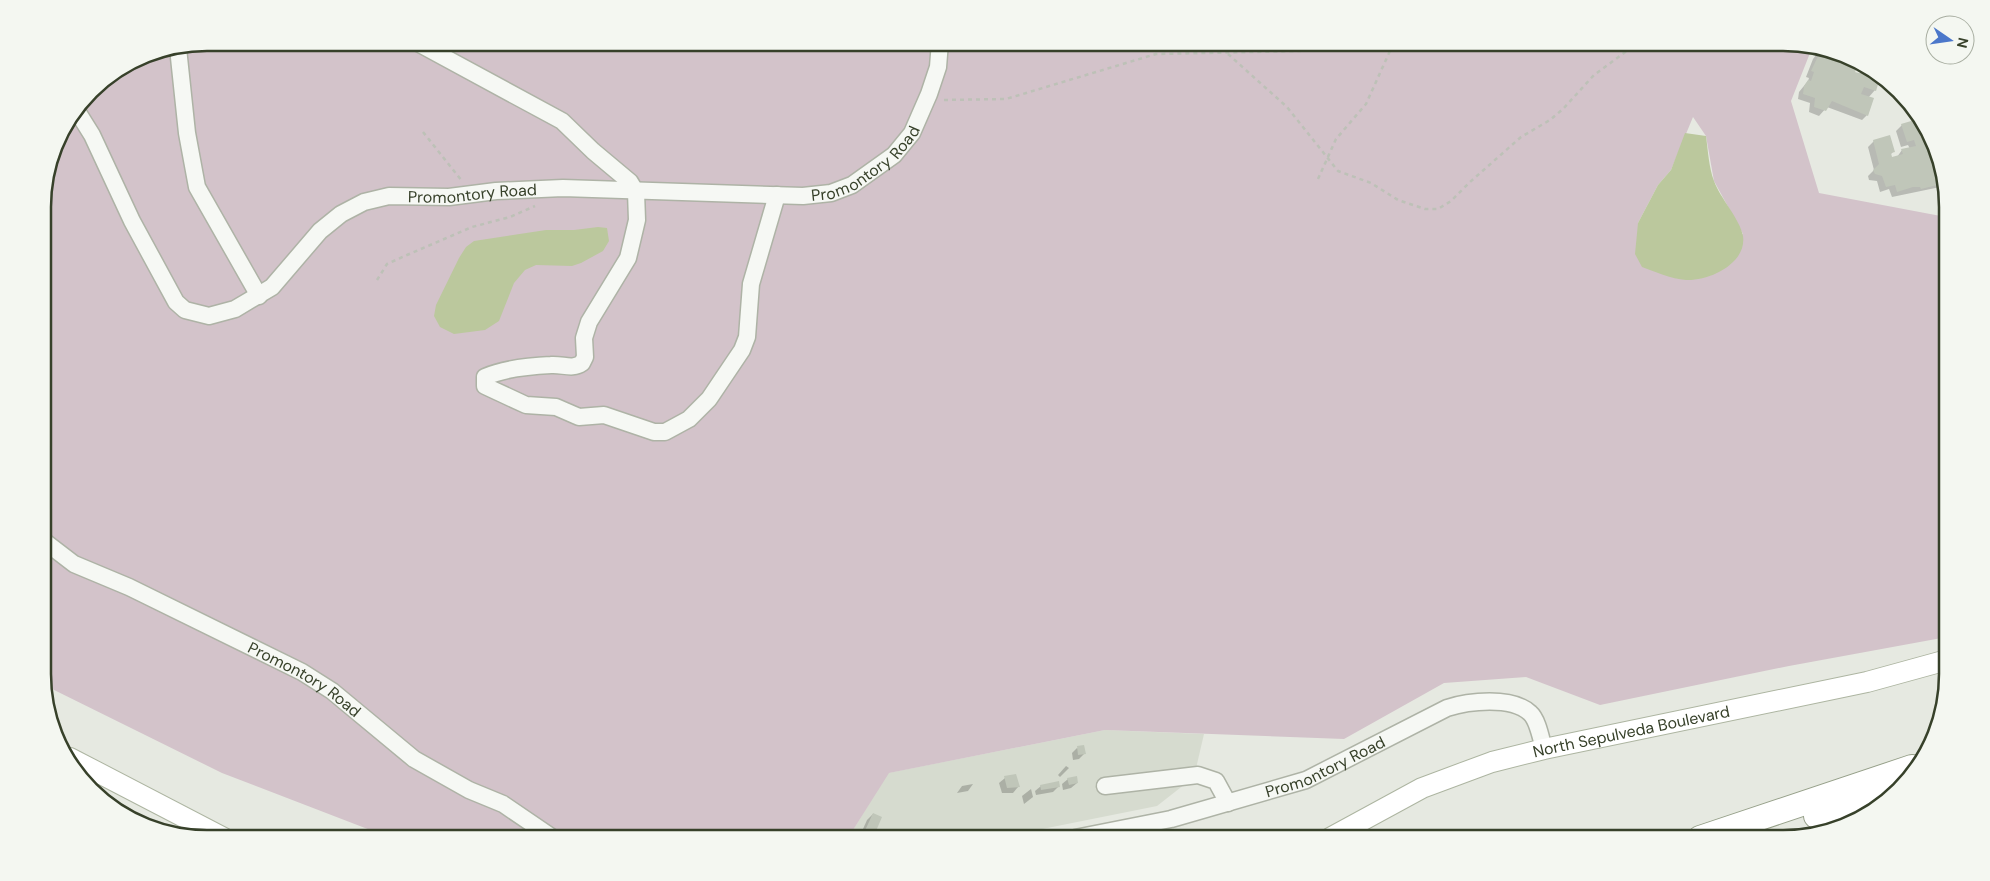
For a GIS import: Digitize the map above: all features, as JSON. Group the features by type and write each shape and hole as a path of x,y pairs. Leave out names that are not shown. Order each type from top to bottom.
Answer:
{"highway":[{"path":"1727,829 1907,769"},
{"path":"1778,829 1881,795"}],"main road":[{"name":"North Sepulveda Boulevard","path":"1346,829 1422,788 1492,762 1544,749 1867,682 1939,662"},
{"path":"79,763 209,830"}],"street":[{"path":"433,51 562,121 593,151 630,182 636,192 637,220 628,258 589,322 584,338 585,357 582,363 572,367 554,364 485,376 485,386 526,405 556,407 578,417 604,416 644,430 665,432 689,419 709,399 742,350 747,336 751,284 777,195"},
{"name":"Promontory Road","path":"80,116 92,134 132,221 176,302 185,310 209,316 235,309 272,287 320,231 351,207 389,196 449,197 467,194 564,188 636,192 803,196 831,193 865,177 886,163 903,145 912,133 924,105 938,67 939,51"},
{"path":"179,55 187,133 197,187 259,296"},
{"name":"Promontory Road","path":"51,547 74,564 129,587 302,672 332,691 414,759 469,790 503,804 541,830"},
{"name":"Promontory Road","path":"1118,829 1171,819 1306,780 1447,708 1464,702 1500,703 1520,707 1531,713 1544,749"},
{"path":"1105,786 1198,775 1216,781 1228,802"}],"path":[{"path":"924,105 946,99 1006,98 1156,54 1300,51"},
{"path":"1318,179 1336,140 1366,104 1390,51"},
{"path":"1228,54 1288,107 1338,171 1371,183 1398,200 1425,210 1438,209 1451,201 1521,137 1550,120 1563,109 1594,75 1627,51"},
{"path":"424,132 454,169 464,184 467,194"},
{"path":"376,280 387,264 472,227 510,217 536,205"}],"shaded area":[{"path":"207,51 1783,51 1810,54 1791,101 1819,193 1939,216 1939,638 1789,666 1600,705 1526,677 1444,683 1344,739 1105,730 889,773 853,830 370,830 222,773 53,689 51,674 53,187 63,147 83,112 104,90 120,77 138,67 157,60 187,53","holes":["1693,117 1706,136 1714,181 1743,234 1638,223 1658,185 1671,170"]},
{"path":"1685,133 1706,136 1714,181 1738,223 1743,236 1743,246 1733,262 1716,274 1696,280 1669,277 1642,267 1635,254 1638,223 1658,185 1671,170"},
{"path":"598,227 607,228 609,241 603,251 572,266 536,265 525,270 514,283 499,321 485,330 454,334 440,327 434,316 436,305 459,258 466,247 474,241 546,230 574,230"},
{"path":"1105,730 1204,734 1194,777 1157,806 1040,829 853,830 888,773"}],"building":[{"path":"1818,56 1843,63 1856,70 1855,72 1862,73 1878,83 1876,91 1864,87 1861,94 1874,98 1868,116 1832,101 1826,111 1814,107 1815,98 1803,94 1804,86 1808,80 1811,81 1814,72 1811,71"},
{"path":"1913,121 1918,129 1927,147 1937,185 1921,189 1920,187 1913,187 1897,192 1895,185 1886,187 1882,176 1875,174 1873,170 1879,164 1873,140 1890,135 1895,152 1891,153 1892,157 1903,154 1901,149 1916,146 1914,140 1907,142 1901,124"},
{"path":"1084,745 1086,754 1078,755 1077,746"},
{"path":"1016,774 1020,787 1007,788 1004,776"},
{"path":"1077,776 1078,783 1069,785 1067,778"},
{"path":"1059,781 1060,787 1041,790 1040,785"},
{"path":"873,813 882,817 877,830 865,830"}]}
